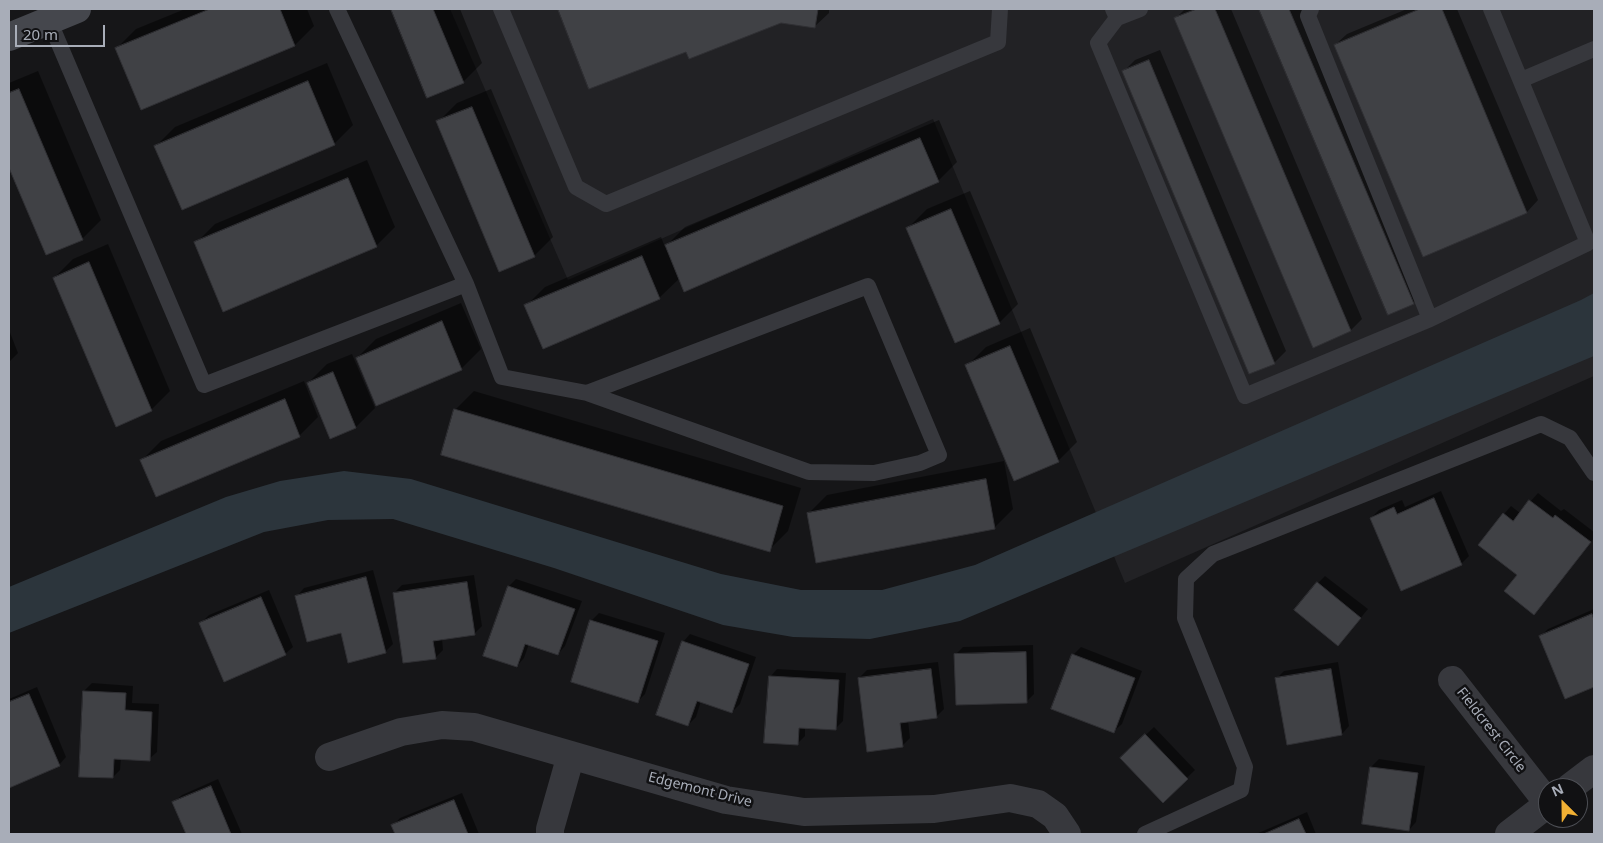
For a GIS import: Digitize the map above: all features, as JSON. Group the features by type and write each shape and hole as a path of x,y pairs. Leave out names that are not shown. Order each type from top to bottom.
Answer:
{"main road":[{"path":"9,37 47,14 77,9"}],"street":[{"name":"Fieldcrest Circle","path":"1452,680 1538,791"},
{"name":"Edgemont Drive","path":"329,757 400,732 442,725 474,726 726,800 804,812 934,809 1010,798 1038,804 1055,816 1067,834"},
{"path":"550,834 571,756"},
{"path":"1583,778 1594,769"},
{"path":"1509,834 1538,812"}],"lane":[{"path":"337,9 466,284 502,377 587,393 810,472 874,474 920,463 939,455 868,286 587,393"},
{"path":"501,9 576,187 606,204 998,42 1000,9"},
{"path":"1140,9 1115,14 1098,43 1245,396 1430,319 1591,242 1491,9"},
{"path":"1311,9 1308,16 1430,319"},
{"path":"47,14 204,385 466,284"},
{"path":"1521,80 1594,49"},
{"path":"1145,834 1241,790 1245,766 1185,618 1186,579 1213,554 1541,424 1570,438 1594,473"}],"shaded area":[{"path":"450,9 1594,9 1594,376 1125,583 933,119 568,280"},
{"path":"1594,293 1594,356 960,621 870,639 793,637 723,625 554,568 393,519 328,520 264,532 9,633 9,587 226,497 280,481 344,471 411,479 721,574 801,590 882,590 975,565"}],"building":[{"path":"210,9 280,9 295,46 141,110 115,48"},
{"path":"391,9 433,9 464,83 427,98"},
{"path":"558,9 818,9 815,28 781,23 689,59 686,52 589,89"},
{"path":"1197,9 1215,9 1351,331 1313,348 1174,18"},
{"path":"1259,9 1289,9 1414,304 1388,315"},
{"path":"1420,9 1442,9 1527,213 1423,257 1334,45"},
{"path":"1149,60 1275,364 1249,374 1122,71"},
{"path":"308,81 335,145 182,210 154,146"},
{"path":"19,89 83,240 46,255 9,168 9,93"},
{"path":"472,107 535,257 499,272 436,121"},
{"path":"920,138 939,182 684,292 665,245"},
{"path":"348,178 377,247 223,312 194,242"},
{"path":"951,209 1000,324 955,343 906,228"},
{"path":"642,256 660,299 543,349 524,305"},
{"path":"89,262 152,411 116,427 53,278"},
{"path":"442,321 462,370 376,406 356,358"},
{"path":"1010,346 1059,462 1014,481 965,365"},
{"path":"333,372 356,428 330,439 307,383"},
{"path":"285,399 300,437 156,497 140,460"},
{"path":"454,409 783,506 770,552 441,455"},
{"path":"986,479 995,529 816,563 807,513"},
{"path":"1434,498 1462,565 1401,591 1370,518 1394,507 1397,514"},
{"path":"1529,500 1553,518 1555,515 1591,542 1534,615 1504,591 1517,575 1478,545 1503,513 1513,521"},
{"path":"366,577 386,653 348,663 341,633 307,642 295,596"},
{"path":"467,582 475,635 433,641 436,659 403,663 393,593"},
{"path":"1317,582 1361,618 1338,646 1294,610"},
{"path":"508,586 575,609 558,655 525,644 517,667 483,656"},
{"path":"261,597 286,655 224,682 199,623"},
{"path":"1592,614 1594,620 1594,687 1565,699 1539,636"},
{"path":"590,620 658,641 638,703 571,682"},
{"path":"682,641 749,664 732,713 697,701 688,726 656,715"},
{"path":"1026,652 1027,703 956,705 954,654"},
{"path":"1072,654 1135,678 1114,733 1051,709"},
{"path":"931,669 937,718 900,723 903,747 867,752 858,678"},
{"path":"1331,669 1342,735 1287,745 1275,678"},
{"path":"769,676 839,680 836,730 799,728 798,745 764,743"},
{"path":"83,691 126,693 125,710 152,712 150,761 114,759 113,778 79,777"},
{"path":"29,694 60,766 9,788 9,702"},
{"path":"1145,734 1188,779 1163,803 1120,758"},
{"path":"1370,767 1418,773 1409,831 1362,824"},
{"path":"211,786 231,834 186,834 172,802"},
{"path":"454,800 468,834 395,834 391,825"},
{"path":"1299,819 1306,834 1264,834"}]}
